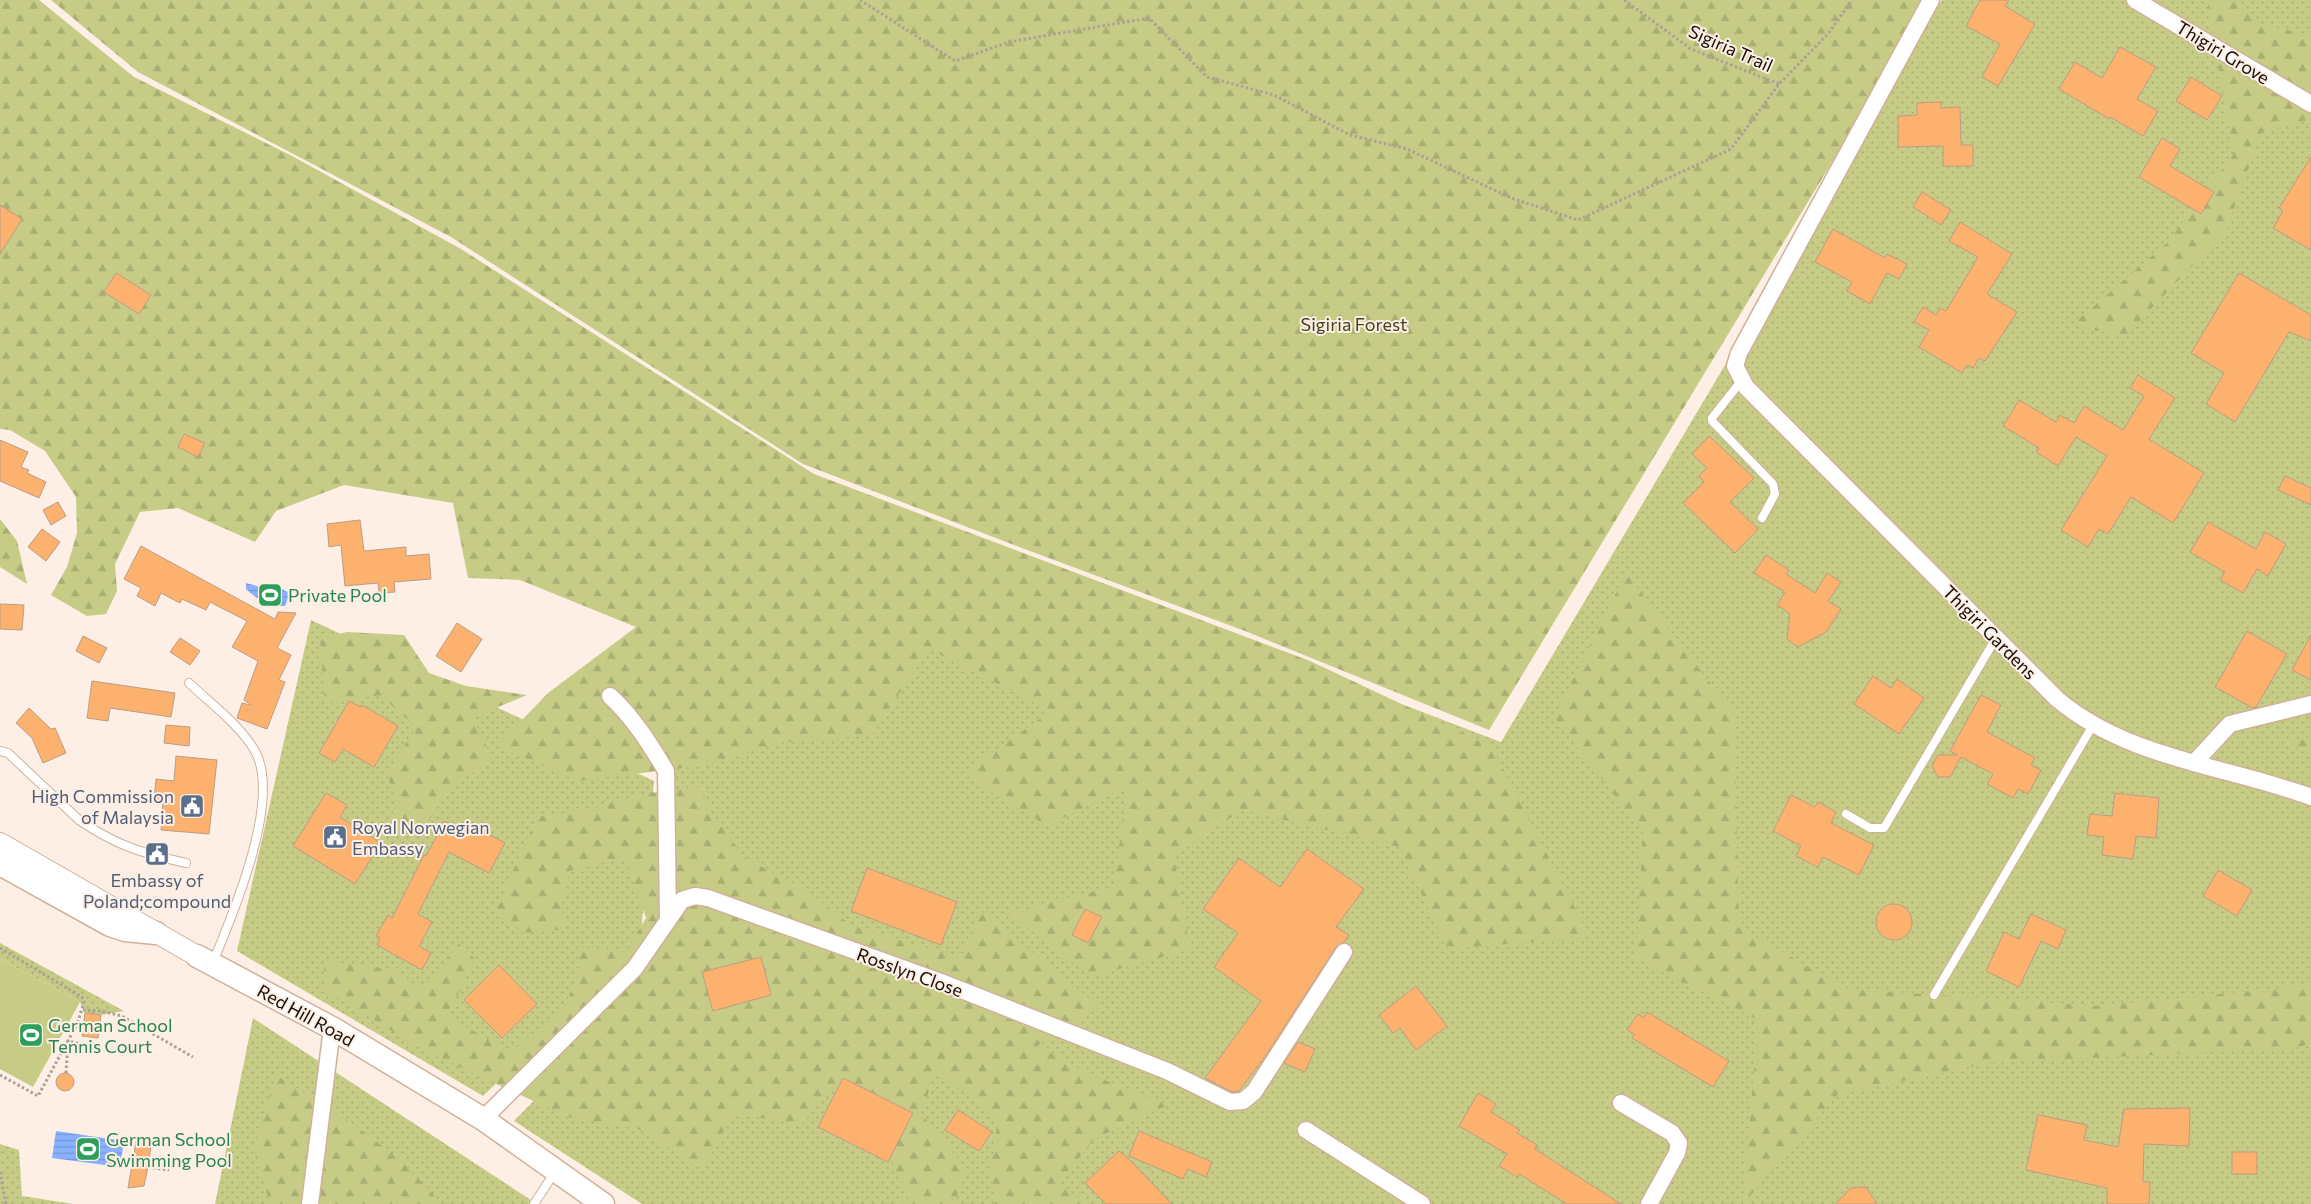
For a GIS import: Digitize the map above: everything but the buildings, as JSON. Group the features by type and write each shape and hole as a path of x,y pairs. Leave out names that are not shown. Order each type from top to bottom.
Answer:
{"main road":[{"path":"0,864 110,925 156,933"},
{"name":"Red Hill Road","path":"205,960 332,1028 483,1119 603,1204"}],"street":[{"path":"1738,373 1739,352 1931,0"},
{"name":"Thigiri Grove","path":"2135,0 2311,104"},
{"name":"Thigiri Gardens","path":"1738,373 2057,700 2074,714 2093,725 2154,751 2311,797"},
{"path":"610,696 623,708 654,750 666,771 668,919"},
{"path":"2194,763 2230,724 2311,704"},
{"name":"Red Hill Road","path":"0,843 205,960"},
{"name":"Rosslyn Close","path":"483,1119 635,968 682,900 694,896 708,898 941,982 1167,1072 1230,1102 1243,1101 1254,1092 1344,952"},
{"path":"310,1204 332,1028"},
{"path":"1621,1104 1672,1133 1679,1143 1678,1153 1649,1204"},
{"path":"1306,1130 1422,1204"}],"lane":[{"path":"1738,373 1712,421 1775,488 1775,494 1762,518"},
{"path":"1846,814 1870,828 1884,828 1996,638"},
{"path":"190,683 242,734 254,750 263,771 265,787 262,810 246,875 234,913 205,960"},
{"path":"1934,995 2093,725"},
{"path":"0,751 8,753 79,820 92,829 125,847 186,863"},
{"path":"534,1204 556,1170"}],"path":[{"path":"860,0 955,61 1009,42 1149,18 1207,77 1274,95 1350,135 1406,149 1511,198 1578,220 1731,149 1779,84 1828,34 1852,0"},
{"name":"Sigiria Trail","path":"1624,0 1691,49 1779,84"},
{"path":"0,948 82,997 84,1002 83,1010 76,1026 38,1096 0,1075"},
{"path":"83,1010 100,1011 122,1016 193,1057"},
{"path":"76,1026 83,1025"},
{"path":"68,1041 97,1047"},
{"path":"66,1073 68,1041"},
{"path":"148,1166 169,1170"},
{"path":"0,1172 6,1204"}],"green space":[{"path":"0,0 39,0 134,77 292,156 461,249 814,474 1310,661 1491,746 1590,937 1448,949 1399,847 1242,810 1174,856 1190,949 1091,977 1009,913 1114,886 1127,786 1047,826 962,774 1051,711 929,649 871,736 783,742 707,765 577,781 497,746 548,693 636,627 520,580 468,578 453,503 344,485 276,511 255,542 178,508 140,512 115,564 117,591 106,614 87,616 51,595 67,567 77,533 76,497 45,451 10,430 0,429"},
{"name":"Sigiria Forest","path":"51,0 1930,0 1489,730 1245,631 803,464 451,237 138,72"},
{"path":"1942,0 2311,0 2311,1204 642,1204 514,1121 666,966 670,726 831,487 1501,742"},
{"path":"2207,0 2240,0 2259,24 2311,35 2311,119 2261,133 2226,231 2124,337 2072,325 2167,243 2233,155"},
{"path":"0,519 17,541 27,584 0,567"},
{"path":"1626,573 1734,714 1739,928 1849,989 2100,1006 2311,985 2311,1043 2296,1048 1988,1063 1837,1095 1743,1204 1758,1020 1636,958 1643,832 1554,717"},
{"path":"311,620 654,781 640,946 483,1096 237,951"},
{"path":"347,632 404,635 429,673 466,686 527,695 472,718 493,760 448,788 425,828 387,832 396,803 387,773 416,727 380,695 325,704 320,639"},
{"path":"2311,737 2311,749 2283,745"},
{"path":"701,787 712,814 745,858 809,892 852,926 962,958 980,910 1100,1007 1037,1046 1089,1074 1168,1105 1094,1139 1059,1183 1087,1204 995,1204 990,1172 998,1119 936,1071 921,1113 967,1170 954,1204 898,1204 909,1200 889,1155 890,1101 831,1089 801,1125 733,1113 703,1170 638,1129 568,1117 421,1049 325,990 324,961 394,970 422,990 459,944 475,959 447,1017 511,1051 563,1010 579,973 578,947 627,950 646,918 624,857 569,871 562,903 564,929 523,933 496,909 537,817 595,808 641,794"},
{"path":"0,943 124,1011 101,1015 85,1013 80,1002 0,959"},
{"name":"German School Tennis Court","path":"0,959 80,1002 33,1087 0,1069"},
{"path":"253,1018 537,1204 215,1204"},
{"path":"276,1075 353,1124 401,1160 442,1204 270,1204 254,1150"},
{"path":"0,1144 19,1150 22,1196 73,1204 0,1204"}],"water":[{"name":"Private Pool","path":"246,583 264,588 273,585 290,593 285,606 268,604 259,599 246,589"},
{"name":"German School Swimming Pool","path":"56,1131 124,1141 120,1167 52,1158"}],"place":[{"name":"Private Pool","path":"270,595"},
{"name":"High Commission of Malaysia","path":"192,806"},
{"name":"Royal Norwegian Embassy","path":"335,837"},
{"name":"Embassy of Poland;compound","path":"157,854"},
{"name":"German School Tennis Court","path":"31,1035"},
{"name":"German School Swimming Pool","path":"88,1149"}]}
